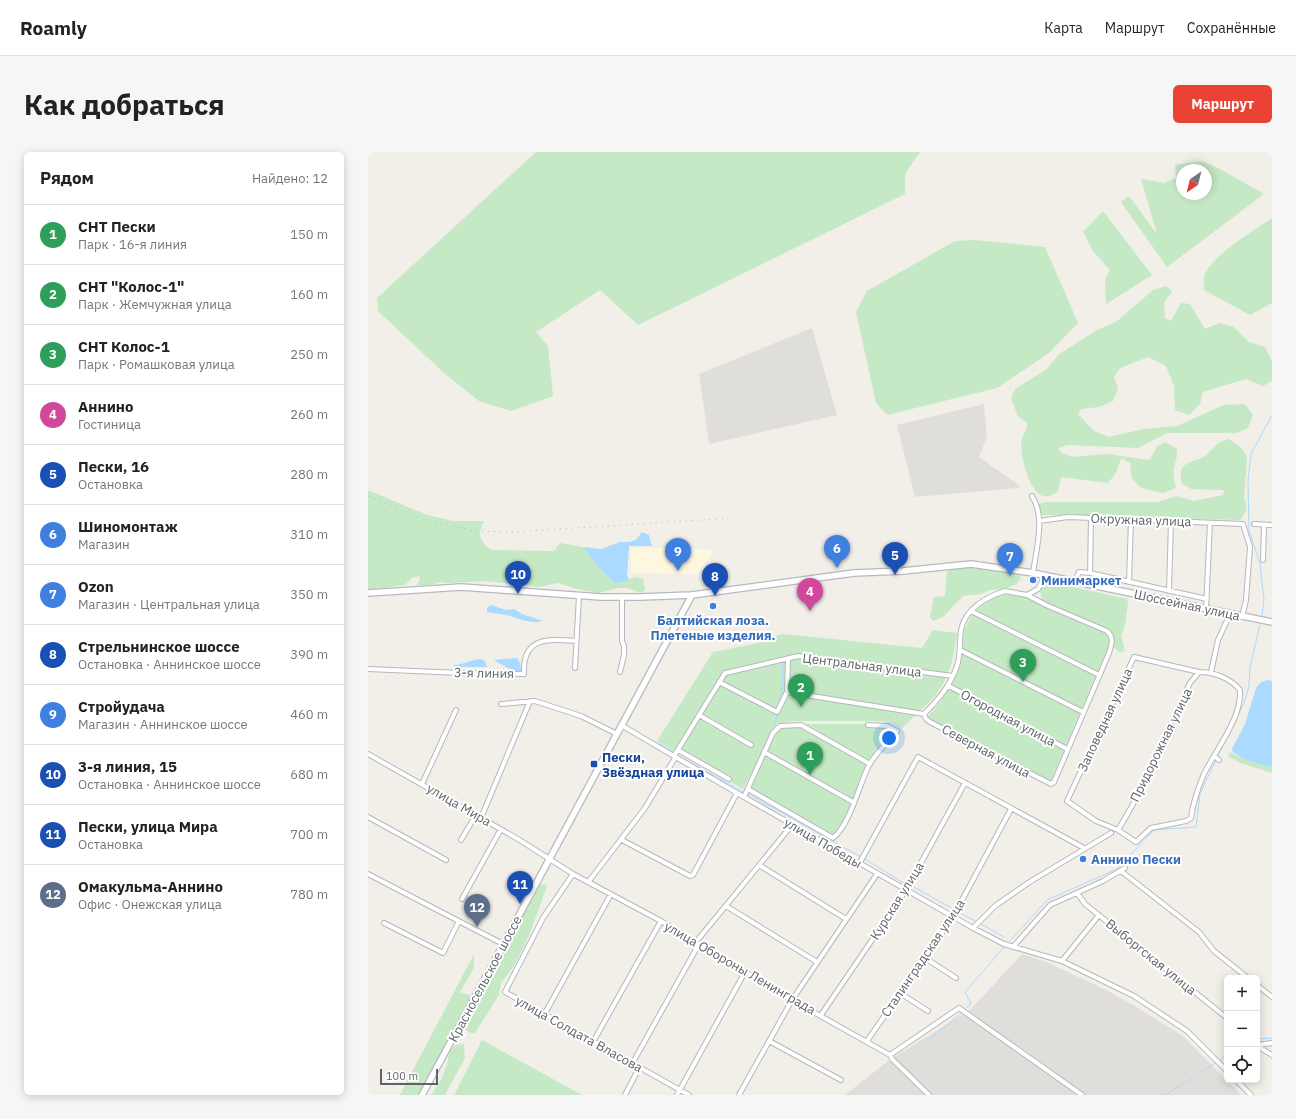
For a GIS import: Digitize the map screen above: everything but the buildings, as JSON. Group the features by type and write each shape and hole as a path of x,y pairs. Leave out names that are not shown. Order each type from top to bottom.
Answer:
{"main road":[{"name":"Шоссейная улица","path":"368,593 461,587 622,598 692,595 847,574 903,571 962,564 981,565 1033,573 1206,610 1272,622"},
{"name":"Красносельское шоссе","path":"422,1095 692,595"}],"street":[{"path":"1032,496 1037,507 1039,520 1033,573"},
{"name":"Окружная улица","path":"1039,520 1057,518 1243,524 1250,547 1246,600 1242,617"},
{"path":"1090,573 1091,519"},
{"path":"1129,582 1132,520"},
{"path":"1169,591 1171,522"},
{"path":"1206,610 1210,523"},
{"path":"1254,524 1272,525"},
{"path":"1263,560 1264,525"},
{"path":"1075,581 1079,572 1090,573 1207,599"},
{"path":"1027,595 1038,589 1045,576"},
{"path":"787,692 924,714 949,686 960,650 961,631 965,618 971,611 991,595 1004,591 1027,595 1046,605 1107,631 1112,636 1112,642 1099,675 1067,750"},
{"path":"575,668 579,596"},
{"path":"620,672 624,646 622,640 622,598"},
{"path":"971,611 1099,675"},
{"path":"1211,672 1218,640 1230,614"},
{"name":"3-я линия","path":"368,669 524,674 525,659 528,652 540,641 549,639 576,641"},
{"path":"960,650 1083,712"},
{"name":"Центральная улица","path":"589,881 622,840 645,808 678,750 725,674 798,656 953,676"},
{"name":"Заповедная улица","path":"1118,830 1096,822 1067,801 1134,657 1199,672"},
{"path":"719,682 777,712 787,692 788,659"},
{"path":"1118,830 1136,842 1150,828 1186,821 1191,818 1193,802 1201,781 1235,716 1240,700 1240,690 1236,686 1211,672 1199,672"},
{"name":"Придорожная улица","path":"1118,830 1132,806 1190,683 1199,672"},
{"name":"Огородная улица","path":"949,686 1067,750"},
{"path":"481,818 530,701"},
{"path":"501,704 535,701 581,716 617,734"},
{"path":"422,784 456,710"},
{"name":"Северная улица","path":"924,714 930,722 1051,784 1067,750"},
{"path":"699,715 751,745"},
{"name":"улица Победы","path":"622,725 737,794 973,928 1013,947 1062,961 1134,996 1187,1031 1222,1066"},
{"path":"744,798 764,752 774,733 780,726 801,725 870,764"},
{"path":"748,789 833,838 838,834 845,822 870,764 897,731 887,726 868,725"},
{"path":"678,750 729,779"},
{"path":"764,752 853,802"},
{"name":"улица Мира","path":"368,754 501,829 548,861 573,874"},
{"path":"1214,756 1219,760"},
{"path":"859,864 918,757 1084,848"},
{"name":"Курская улица","path":"821,1015 906,890 965,783"},
{"path":"622,840 690,876 696,868 737,794"},
{"name":"Сталинградская улица","path":"867,1041 953,917 1011,809"},
{"path":"461,840 476,815"},
{"path":"368,818 446,860"},
{"path":"632,1064 698,943 792,825"},
{"path":"462,899 501,829"},
{"path":"973,928 995,906 1084,848 1112,833"},
{"path":"759,865 846,920"},
{"path":"1013,947 1050,905 1122,871 1125,868"},
{"path":"1122,871 1199,932 1214,951 1244,975"},
{"path":"368,874 503,944"},
{"name":"улица Обороны Ленинграда","path":"573,874 589,881 661,921 792,1000 890,1055 892,1059 929,1095"},
{"name":"улица Солдата Власова","path":"573,874 543,918 505,992 689,1095"},
{"path":"739,1095 792,1000 877,874"},
{"name":"Выборгская улица","path":"1077,892 1085,904 1224,1016"},
{"path":"544,1015 611,894"},
{"path":"726,906 817,962"},
{"path":"1062,961 1099,915"},
{"path":"384,923 443,953 459,921"},
{"path":"593,1042 661,921"},
{"path":"925,958 956,978"},
{"path":"677,1095 745,972"},
{"path":"1260,987 1272,997"},
{"path":"900,993 928,1011"},
{"path":"890,1055 959,1008 1082,1095"},
{"path":"769,1041 840,1080"},
{"path":"1260,1045 1272,1043"},
{"path":"1259,1047 1272,1055"},
{"path":"625,1095 639,1068"},
{"path":"1239,1083 1251,1095"}],"shaded area":[{"path":"812,328 837,415 709,444 699,374"},
{"path":"984,404 987,437 979,457 1020,486 1019,488 915,497 897,425"},
{"path":"631,548 712,549 712,553 699,574 631,573"},
{"path":"1022,954 1049,963 1106,990 1183,1036 1224,1078 1224,1083 1229,1083 1241,1095 845,1095 888,1061 971,1009"}],"green space":[{"path":"536,152 920,152 905,174 905,194 638,325 600,290 536,332 548,346 553,396 511,411 479,401 444,373 378,311 377,298"},
{"path":"1202,161 1209,164 1182,164"},
{"path":"1212,165 1264,194 1167,267 1121,202 1129,196 1157,234 1141,179 1164,183 1176,178 1176,200 1212,200"},
{"path":"1103,211 1152,275 1106,304 1105,280 1110,270 1093,251 1083,232"},
{"path":"1272,218 1272,303 1250,315 1204,290 1204,276 1210,266 1225,251"},
{"path":"975,240 1045,247 1078,323 1049,353 997,388 887,415 876,403 856,312 867,291 955,241"},
{"path":"1166,286 1172,291 1164,303 1165,318 1171,321 1181,303 1190,304 1205,329 1220,323 1234,327 1249,342 1265,347 1272,361 1272,381 1263,386 1246,379 1203,392 1200,404 1189,415 1175,410 1174,386 1166,366 1148,357 1120,368 1114,377 1118,389 1113,401 1099,407 1081,409 1078,414 1094,431 1109,437 1143,429 1177,426 1224,405 1245,404 1253,415 1248,428 1237,433 1167,433 1138,448 1068,445 1059,448 1060,452 1072,457 1107,454 1150,460 1157,446 1165,442 1177,449 1174,466 1174,481 1176,488 1163,493 1141,488 1132,479 1130,463 1121,458 1115,475 1107,483 1061,477 1058,491 1048,496 1039,494 1034,488 1026,472 1021,445 1027,423 1018,416 1011,399 1015,389 1047,369 1058,355 1097,330 1116,322 1153,290"},
{"path":"1228,439 1242,449 1247,459 1244,498 1247,507 1240,520 1043,515 1040,512 1039,504 1046,502 1158,502 1176,496 1194,501 1223,495 1224,490 1191,489 1182,484 1181,471 1186,464 1203,457 1217,445"},
{"path":"368,490 427,515 454,521 484,521 480,530 480,537 484,544 492,550 554,551 560,543 583,547 600,569 615,584 635,577 643,579 645,590 640,593 628,588 618,588 599,593 577,589 558,583 539,587 486,581 440,582 429,585 417,585 420,580 419,576 412,578 405,585 368,590"},
{"path":"953,567 1003,570 1018,574 1021,578 1017,584 1003,589 990,590 981,594 963,596 943,617 933,621 930,617 934,597 945,596 947,572"},
{"path":"1047,581 1127,599 1128,604 1125,625 1121,635 1125,651 1119,652 1110,643 1050,783 930,720 927,717 940,703 957,674 962,657 964,631 972,615 987,601 999,594 1021,595 1047,607 1042,599 1040,591"},
{"path":"933,630 957,633 951,665 947,677 934,697 902,728 892,722 878,721 792,721 776,724 743,789 657,741 713,652 759,643 760,639 783,634 922,648"},
{"path":"804,724 888,724 897,729 870,762 843,821 833,836 750,788 778,730 784,727 798,727"},
{"path":"1230,752 1245,760 1272,767 1272,773 1241,763 1228,756"},
{"path":"545,884 547,886 529,936 514,966 501,983 499,995 475,1033 470,1033 465,1029 467,1019 540,885"},
{"path":"474,954 474,968 460,992 471,996 418,1095 400,1095"},
{"path":"482,1040 582,1095 454,1095"},
{"path":"464,1044 465,1058 445,1095 431,1095 441,1080 450,1051 455,1045"}],"water":[{"path":"642,532 649,535 652,546 629,546 627,575 629,580 615,584 600,569 583,547 601,549 620,542 629,542 636,540"},
{"path":"491,605 506,610 514,609 522,614 543,621 531,622 507,615 487,612 487,608"},
{"path":"517,658 520,663 521,671 515,672 494,660"},
{"path":"480,659 485,661 487,667 454,667 454,665"},
{"path":"1268,680 1272,681 1272,767 1245,760 1233,752 1232,749 1245,724 1256,688 1261,682"}],"waterway":[{"path":"1262,616 1264,599 1260,564 1249,530 1248,480 1251,454 1272,415"},
{"path":"1217,757 1244,703 1249,686 1250,667 1260,625"},
{"path":"777,707 782,690 783,663"},
{"path":"774,730 777,713"},
{"path":"660,744 674,752"},
{"path":"677,755 744,792 756,767"},
{"path":"1009,942 1047,900 1117,869 1154,830 1196,827 1200,794 1216,760"},
{"path":"748,794 861,857"},
{"path":"865,859 905,884 907,883"},
{"path":"912,886 955,910"},
{"path":"998,902 1018,888"},
{"path":"958,912 977,922"},
{"path":"981,924 1004,937"},
{"path":"966,1008 971,1004 965,992 1005,946"},
{"path":"929,1040 961,1013"},
{"path":"1260,1039 1272,1038"},
{"path":"1220,1060 1224,1057"},
{"path":"1200,1073 1215,1063"},
{"path":"1165,1095 1194,1077"}],"railway":[{"path":"368,496 429,521 474,531 511,532 733,518"}],"place":[{"name":"Шиномонтаж","path":"837,568"},
{"name":"Стройудача","path":"678,571"},
{"name":"Пески, 16","path":"895,575"},
{"name":"Ozon","path":"1010,576"},
{"name":"Минимаркет","path":"1033,580"},
{"name":"3-я линия, 15","path":"518,594"},
{"name":"Стрельнинское шоссе","path":"715,596"},
{"name":"Балтийская лоза. Плетеные изделия.","path":"713,606"},
{"name":"Аннино","path":"810,611"},
{"name":"СНТ Колос-1","path":"1023,682"},
{"name":"СНТ \"Колос-1\"","path":"801,707"},
{"name":"Пески, Звёздная улица","path":"594,764"},
{"name":"СНТ Пески","path":"810,775"},
{"name":"Аннино Пески","path":"1083,859"},
{"name":"Пески, улица Мира","path":"520,904"},
{"name":"Омакульма-Аннино","path":"477,927"}]}
